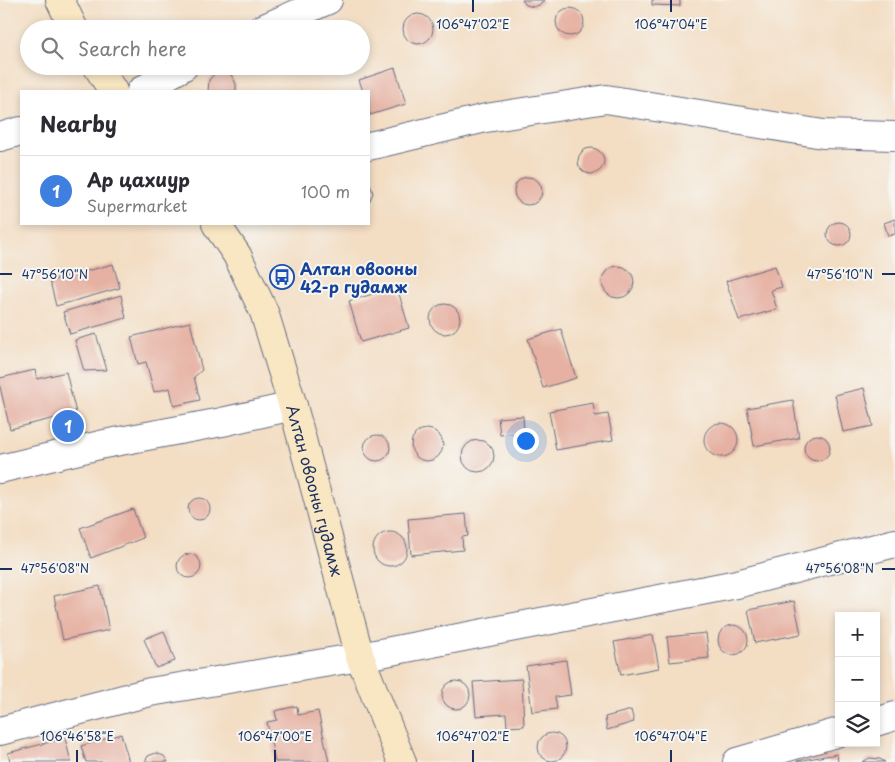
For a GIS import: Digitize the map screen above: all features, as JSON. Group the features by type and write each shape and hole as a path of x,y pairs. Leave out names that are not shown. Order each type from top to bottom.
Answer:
{"main road":[{"path":"60,0 70,20"},
{"path":"102,75 112,90"},
{"name":"Алтан овооны гудамж","path":"217,225 237,255 264,312 293,406 360,657 402,762"}],"street":[{"path":"282,20 328,0"},
{"path":"144,90 169,75"},
{"path":"370,146 486,118 606,99 823,134 895,136"},
{"path":"0,137 20,131"},
{"path":"0,469 104,444 222,422 293,406"},
{"path":"0,731 150,692 360,657 738,584 895,543"},
{"path":"880,721 895,716"},
{"path":"737,762 835,733"}],"building":[{"path":"522,0 544,0 541,4 534,7 526,5"},
{"path":"652,0 680,0 680,6 652,5"},
{"path":"570,8 580,12 584,22 580,32 570,36 560,32 556,22 560,12"},
{"path":"418,14 428,19 433,29 428,39 418,44 408,39 403,29 408,19"},
{"path":"395,68 406,104 370,115 370,90 363,90 359,80"},
{"path":"213,75 231,75 236,84 236,90 208,90 209,80"},
{"path":"591,148 600,152 604,161 600,170 591,174 582,170 578,161 582,152"},
{"path":"528,177 538,181 542,191 538,201 528,205 518,201 514,191 518,181"},
{"path":"370,184 373,193 370,200"},
{"path":"895,219 895,234 888,236 884,223"},
{"path":"839,222 844,223 850,229 850,239 844,245 839,246 834,245 828,239 827,234 828,229 834,223"},
{"path":"113,264 120,288 56,306 50,281"},
{"path":"618,266 624,267 629,271 633,276 633,288 629,293 624,297 618,298 612,297 607,293 603,288 602,282 603,276 607,271 612,267"},
{"path":"775,266 782,287 771,290 777,309 739,320 726,281"},
{"path":"397,287 409,328 361,342 349,301"},
{"path":"121,295 126,318 70,334 63,312"},
{"path":"445,304 451,305 459,313 459,325 451,333 445,334 439,333 431,325 430,319 431,313 439,305"},
{"path":"190,322 202,370 194,377 200,400 174,406 170,388 154,392 146,362 138,364 131,337"},
{"path":"561,329 576,378 543,388 528,339"},
{"path":"96,334 107,370 84,371 75,340"},
{"path":"35,370 37,379 66,372 76,413 10,429 0,387 0,378"},
{"path":"864,388 873,426 843,432 835,395"},
{"path":"793,400 799,438 754,446 747,408"},
{"path":"593,403 595,416 608,414 613,440 556,450 549,411"},
{"path":"523,416 524,433 500,435 498,418"},
{"path":"721,423 733,428 738,440 733,452 721,457 709,452 704,440 709,428"},
{"path":"427,429 439,433 443,445 439,457 427,461 415,457 411,445 415,433"},
{"path":"377,435 386,439 390,448 386,457 377,461 368,457 364,448 368,439"},
{"path":"817,435 826,439 830,448 826,457 817,461 808,457 804,448 808,439"},
{"path":"478,440 484,441 489,445 493,450 493,462 489,467 484,471 478,472 472,471 467,467 463,462 462,456 463,450 467,445 472,441"},
{"path":"199,498 207,501 210,509 207,517 199,520 191,517 188,509 191,501"},
{"path":"133,509 143,538 91,558 80,528"},
{"path":"466,514 468,536 462,537 463,550 411,555 408,519"},
{"path":"390,532 402,537 407,549 402,561 390,566 378,561 373,549 378,537"},
{"path":"189,554 197,558 201,566 197,574 189,578 181,574 177,566 181,558"},
{"path":"100,586 109,630 63,640 54,596"},
{"path":"794,601 801,634 755,643 748,610"},
{"path":"733,625 744,629 748,640 744,651 733,655 722,651 718,640 722,629"},
{"path":"164,631 175,661 156,668 144,639"},
{"path":"706,633 709,658 670,662 667,637"},
{"path":"653,635 659,668 621,675 614,642"},
{"path":"566,660 571,695 555,697 557,709 532,712 526,666"},
{"path":"522,679 524,726 507,727 506,714 476,716 473,682"},
{"path":"456,681 466,685 470,695 466,705 456,709 446,705 442,695 446,685"},
{"path":"297,706 298,715 318,711 329,762 275,762 267,722 277,720 275,711"},
{"path":"631,710 634,722 607,730 605,717"},
{"path":"552,733 562,737 566,747 562,757 552,761 542,757 538,747 542,737"},
{"path":"121,734 129,762 86,762 81,746"},
{"path":"65,738 71,762 10,762 8,753"},
{"path":"156,753 164,756 168,762 145,762 148,756"},
{"path":"837,754 838,762 797,762 797,761"},
{"path":"870,758 880,759 885,762 862,762"}],"place":[{"name":"Алтан овооны 42-р гудамж","path":"282,277"},
{"name":"Ар цахиур","path":"68,426"}]}
